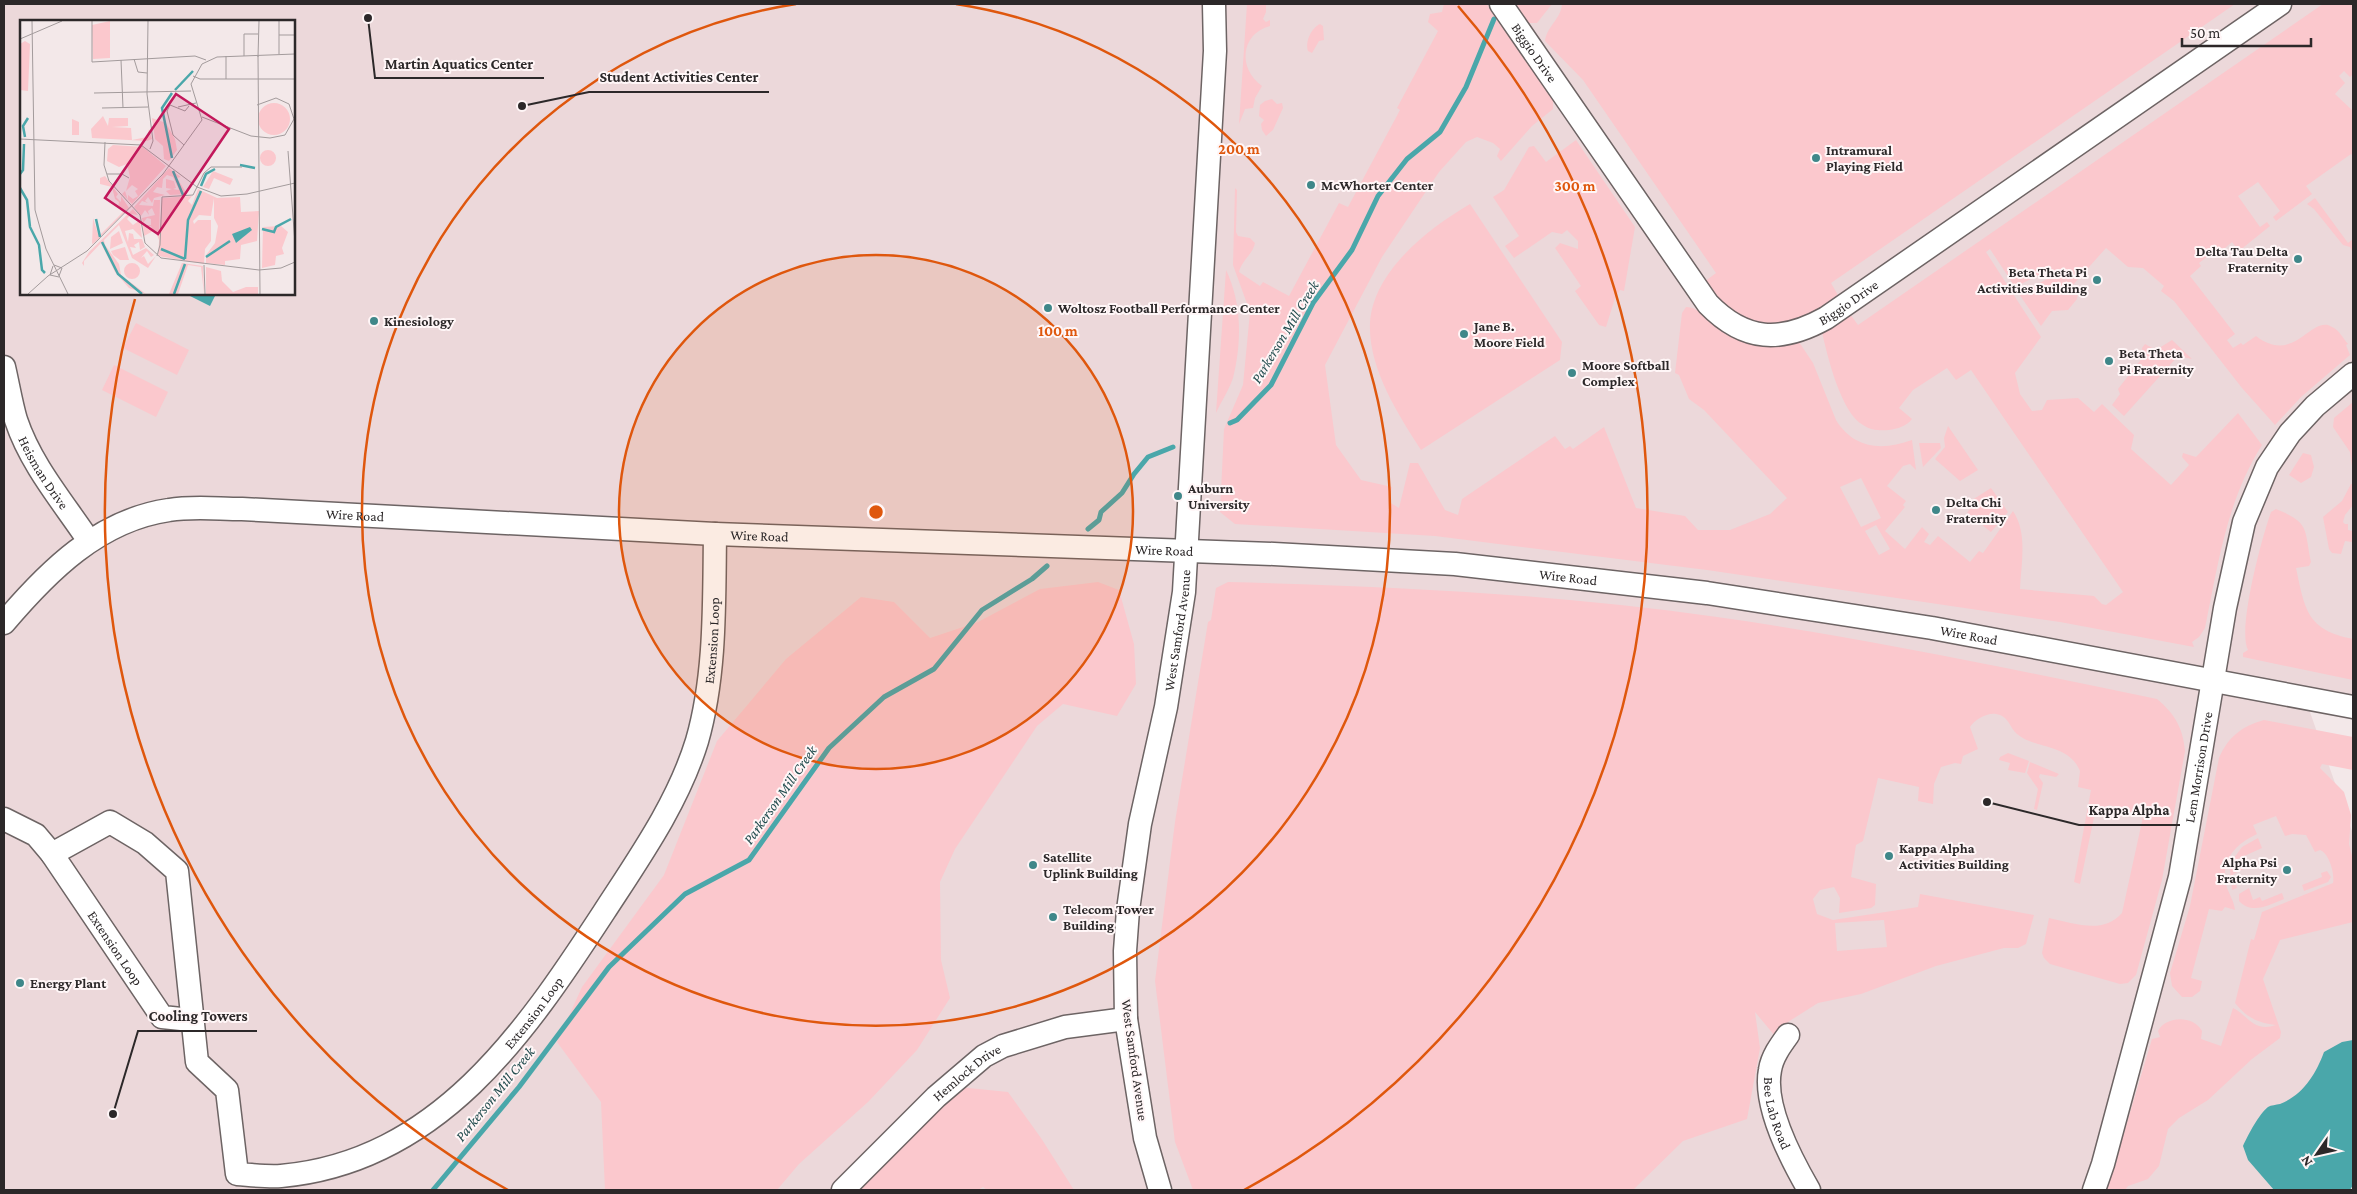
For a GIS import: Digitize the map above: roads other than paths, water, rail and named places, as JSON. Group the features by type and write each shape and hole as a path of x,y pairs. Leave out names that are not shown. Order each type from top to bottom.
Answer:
{"street":[{"name":"West Samford Avenue","path":"1160,1190 1145,1138 1126,1019 1125,951 1128,910 1140,824 1166,707 1184,592 1215,51 1214,4"},
{"name":"Biggio Drive","path":"1501,4 1708,304 1730,324 1741,330 1775,335 1799,331 1826,318 2280,4"},
{"name":"Heisman Drive","path":"4,367 16,419 24,439 42,474 89,541"},
{"name":"Lem Morrison Drive","path":"2094,1190 2103,1164 2180,877 2225,608 2244,522 2267,467 2301,420 2353,374"},
{"name":"Wire Road","path":"4,623 33,589 89,541 116,525 140,516 171,510 211,508 715,534 1187,552 1293,554 1455,564 1707,593 1932,628 2353,707"},
{"name":"Extension Loop","path":"52,854 110,822 145,843 177,871 191,1020 197,1062 227,1090 237,1174 279,1176 320,1170 360,1159 415,1132 464,1094 506,1049 553,989 644,850 674,798 697,741 709,681 713,621 715,534"},
{"name":"Extension Loop","path":"4,819 36,835 52,854 162,1017 191,1020"},
{"name":"Hemlock Drive","path":"843,1190 936,1097 984,1056 1003,1046 1065,1027 1126,1019"},
{"name":"Bee Lab Road","path":"1788,1036 1778,1049 1770,1070 1770,1098 1782,1134 1809,1190"}],"water":[{"path":"188,295 216,295 210,306"},
{"path":"2353,1040 2353,1185 2350,1190 2274,1190 2248,1160 2243,1146 2248,1136 2257,1120 2268,1107 2288,1100 2308,1083 2324,1052 2342,1042"}],"waterway":[{"name":"Parkerson Mill Creek","path":"1230,423 1237,420 1271,385 1313,303 1352,250 1378,196 1407,159 1440,132 1466,87 1494,19"},
{"name":"Parkerson Mill Creek","path":"1088,529 1099,520 1101,512 1122,493 1148,457 1173,447"},
{"name":"Parkerson Mill Creek","path":"433,1190 519,1087 609,967 685,894 749,860 829,748 884,697 934,669 982,610 1032,579 1047,566"}],"place":[{"name":"Martin Aquatics Center","path":"368,18"},
{"name":"Student Activities Center","path":"522,106"},
{"name":"Intramural Playing Field","path":"1816,158"},
{"name":"McWhorter Center","path":"1311,185"},
{"name":"Delta Tau Delta Fraternity","path":"2298,259"},
{"name":"Beta Theta Pi Activities Building","path":"2097,280"},
{"name":"Woltosz Football Performance Center","path":"1048,308"},
{"name":"Kinesiology","path":"374,321"},
{"name":"Jane B. Moore Field","path":"1464,334"},
{"name":"Beta Theta Pi Fraternity","path":"2109,361"},
{"name":"Moore Softball Complex","path":"1572,373"},
{"name":"Auburn University","path":"1178,496"},
{"name":"Delta Chi Fraternity","path":"1936,510"},
{"name":"Kappa Alpha","path":"1987,802"},
{"name":"Kappa Alpha Activities Building","path":"1889,856"},
{"name":"Satellite Uplink Building","path":"1033,865"},
{"name":"Alpha Psi Fraternity","path":"2287,870"},
{"name":"Telecom Tower Building","path":"1053,917"},
{"name":"Energy Plant","path":"20,983"},
{"name":"Cooling Towers","path":"113,1114"}]}
